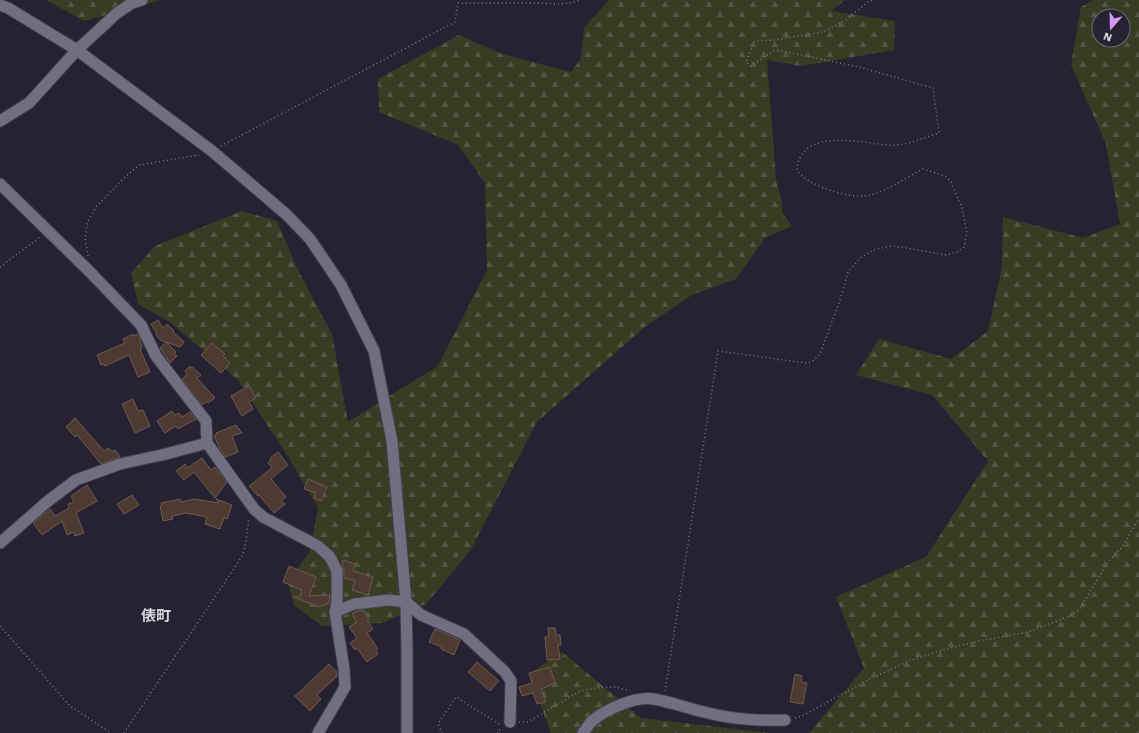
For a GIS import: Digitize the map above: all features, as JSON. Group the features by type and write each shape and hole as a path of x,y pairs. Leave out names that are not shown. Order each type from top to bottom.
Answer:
{"street":[{"path":"0,121 29,103 77,50 117,13 142,0"},
{"path":"0,5 8,8 77,50 212,151 287,215 310,239 341,285 374,350 392,441 406,602 407,733"},
{"path":"0,184 90,272 140,325 156,356 206,421 207,443 254,509 263,517 318,546 330,557 337,571 337,601 335,612 344,669 345,687 318,733"},
{"path":"0,543 48,501 76,480 120,464 207,443"},
{"path":"335,612 354,604 389,600 406,602 421,615 464,634 505,672 511,681 510,722"},
{"path":"583,733 592,722 607,710 644,698 663,701 705,713 737,718 766,721 785,720"}],"path":[{"path":"90,272 85,237 88,221 97,206 139,165 197,156 212,151 454,22 458,3 487,4 534,2 558,5 580,0"},
{"path":"663,701 718,352 806,363 812,362 820,354 841,297 848,272 860,258 873,250 891,246 946,255 958,252 964,247 967,233 962,208 951,182 945,176 923,169 882,191 866,196 855,196 834,192 807,180 798,171 797,165 801,155 812,145 828,140 893,146 911,143 939,133 933,88 859,67 775,50 751,66 746,62 755,41 774,40 823,32 846,20 869,1 874,0"},
{"path":"0,267 48,230"},
{"path":"124,733 243,555 249,516 263,517"},
{"path":"785,720 802,716 868,680 909,661 966,644 1028,632 1067,617 1079,610 1108,562 1122,547 1139,518"},
{"path":"0,626 70,706 110,733"},
{"path":"442,733 438,724 456,697 500,724 510,722 528,722 580,691 602,687 624,689 644,698"}],"green space":[{"path":"46,0 161,0 84,21"},
{"path":"609,0 845,0 831,11 895,21 894,50 801,66 767,60 776,180 782,201 783,214 792,226 765,238 736,279 692,295 646,326 537,422 470,551 426,604 383,623 322,626 294,605 288,582 310,551 318,508 289,458 237,379 171,323 138,304 131,273 155,246 242,211 277,221 296,266 332,334 348,422 438,366 487,270 485,183 458,145 379,112 378,79 459,35 502,54 571,72 581,58 584,28"},
{"path":"1093,0 1139,0 1139,733 809,733 864,668 836,597 926,557 988,461 932,395 856,375 879,339 951,359 988,331 1002,267 1003,217 1083,238 1120,224 1106,144 1071,65 1081,7"},
{"path":"562,652 641,718 771,733 551,733 529,674"}],"building":[{"path":"158,320 163,328 167,324 184,342 180,347 160,340 151,324"},
{"path":"133,334 134,336 138,334 140,338 142,348 140,349 150,372 138,377 129,355 105,366 104,364 101,365 97,355 125,343 123,339"},
{"path":"166,342 176,352 174,354 177,356 170,363 160,348"},
{"path":"212,343 225,354 223,356 230,363 221,373 201,355"},
{"path":"189,367 192,367 201,375 197,378 215,398 208,403 207,401 202,405 182,379 187,374 185,371"},
{"path":"249,386 256,398 249,402 253,409 242,416 231,396"},
{"path":"133,399 138,411 143,410 150,426 135,433 122,404"},
{"path":"172,411 175,415 179,413 182,417 190,412 196,419 178,429 176,426 165,433 157,421"},
{"path":"75,418 104,451 109,448 112,452 115,450 120,457 101,464 77,435 75,437 66,427"},
{"path":"236,425 242,433 232,436 238,452 225,457 214,436 216,433"},
{"path":"278,452 288,465 271,479 286,497 281,500 285,504 274,513 259,495 258,496 249,486 272,468 268,463 271,460 270,458"},
{"path":"202,458 211,470 215,467 227,482 215,498 194,472 184,480 176,471 185,464 187,468"},
{"path":"308,479 327,487 321,501 314,498 316,493 304,489"},
{"path":"87,485 97,501 76,513 84,533 75,536 73,532 67,535 62,521 42,535 33,523 50,509 55,516 69,508 68,504 74,502 71,496"},
{"path":"132,495 139,505 124,514 117,504"},
{"path":"180,499 181,502 194,499 219,503 216,499 232,505 227,519 224,518 220,529 205,524 207,517 186,513 172,516 173,519 163,521 160,506 162,506 161,503"},
{"path":"343,560 355,564 353,571 373,577 368,595 352,590 355,581 344,578 342,564"},
{"path":"289,566 316,577 309,596 330,595 329,603 319,607 293,597 300,597 302,590 283,582"},
{"path":"363,610 373,629 367,633 378,649 376,651 378,654 367,662 357,648 355,650 350,643 357,638 349,627 357,622 352,614"},
{"path":"548,628 555,628 556,635 560,635 561,645 558,645 560,659 547,660 545,637 549,636"},
{"path":"435,629 460,640 454,655 441,649 442,647 429,642"},
{"path":"477,662 499,681 490,691 468,672"},
{"path":"329,664 337,672 337,676 317,695 321,699 310,711 295,696"},
{"path":"550,667 555,683 541,689 546,702 537,704 533,693 522,696 519,687 532,683 529,673"},
{"path":"795,674 802,676 801,682 807,683 803,704 790,702"}],"district":[{"name":"俵町","path":"156,616"}]}
